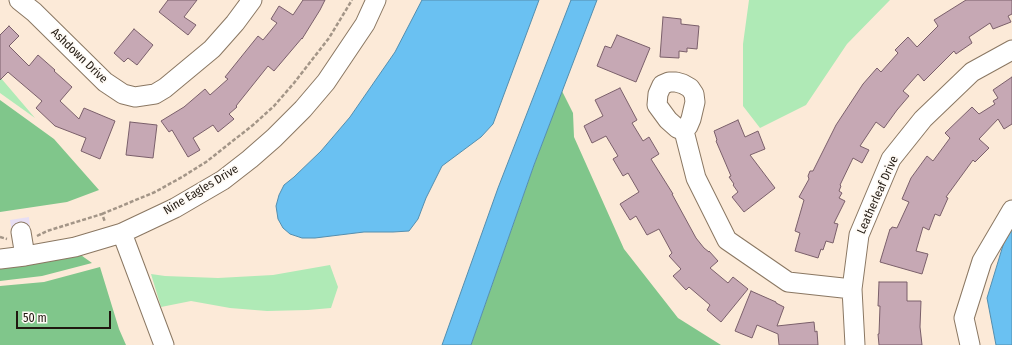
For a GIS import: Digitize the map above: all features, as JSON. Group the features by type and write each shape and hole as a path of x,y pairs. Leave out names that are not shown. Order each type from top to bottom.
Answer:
{"street":[{"name":"Ashdown Drive","path":"19,0 36,6 105,82 123,94 135,97 155,94 165,88 212,48 235,23 252,0"},
{"name":"Nine Eagles Drive","path":"0,259 23,242 75,247 175,208 223,180 274,138 303,109 326,82 365,24 376,0"},
{"name":"Leatherleaf Drive","path":"855,345 852,289 859,235 891,159 923,119 972,72 1012,50"},
{"path":"684,131 696,178 726,240 788,282 852,289"},
{"path":"970,345 964,318 982,261 1012,210"},
{"path":"115,231 164,345"}],"path":[{"path":"0,237 23,242 47,231 102,214 155,192 206,162 254,125 274,106 329,38 352,0"},
{"path":"102,214 115,231"}],"shaded area":[{"path":"29,217 30,231 12,233 10,220"}],"green space":[{"path":"749,0 890,0 847,44 806,105 760,128 743,106 743,44"},
{"path":"0,77 35,118 0,93"},
{"path":"562,91 573,113 574,137 624,249 678,318 721,345 471,345 534,165"},
{"path":"0,100 54,139 99,190 67,202 0,212"},
{"path":"78,253 92,263 42,276 0,281 0,266"},
{"path":"330,265 338,287 331,308 308,310 267,311 230,308 191,301 161,307 151,274 218,278 273,275"},
{"path":"100,267 119,329 126,345 0,345 0,286 44,282"}],"water":[{"path":"422,0 539,0 493,124 481,137 442,166 426,198 418,219 409,231 364,232 315,238 302,238 290,234 283,228 278,219 276,206 284,185 321,151 350,117 395,52"},
{"path":"571,0 597,0 534,165 471,345 442,345 498,188"},
{"path":"1012,226 1012,345 996,345 987,298 1008,229"}],"building":[{"path":"168,0 197,0 184,17 196,25 188,35 159,12"},
{"path":"303,0 325,0 302,39 274,71 268,66 236,106 237,107 229,114 234,119 218,132 213,125 193,138 200,150 188,157 172,130 169,132 161,121 184,107 205,89 210,95 228,79 225,77 258,36 263,40 277,23 271,19 279,6 293,15"},
{"path":"966,0 1012,0 1012,14 1008,16 1011,22 993,29 990,23 969,37 972,43 956,54 954,51 924,81 918,74 903,91 909,96 884,128 876,122 860,146 869,150 862,163 853,158 840,185 839,191 842,193 839,198 845,201 834,223 838,224 833,243 826,241 818,258 795,251 800,233 795,231 804,200 799,197 809,179 808,176 810,171 813,171 836,125 863,84 877,68 881,72 898,53 895,50 908,37 917,47 938,26 934,20"},
{"path":"663,17 681,19 681,24 699,26 697,49 687,48 687,52 679,51 679,58 660,57"},
{"path":"9,26 19,36 9,46 29,66 38,55 72,87 60,101 79,119 84,108 115,121 100,159 81,151 86,138 55,126 36,108 42,101 8,72 0,80 0,35"},
{"path":"134,29 153,45 137,65 128,58 124,62 114,53"},
{"path":"617,35 650,48 636,82 597,66 605,46 611,48"},
{"path":"1012,77 1012,124 1004,129 998,119 979,139 989,148 975,162 973,160 946,197 948,198 940,216 935,214 929,230 923,227 916,251 928,254 922,274 880,262 890,229 892,227 897,228 909,202 902,199 911,178 927,156 933,161 950,138 945,133 972,107 979,114 995,104 993,101 998,98 993,90"},
{"path":"620,88 637,120 632,123 643,141 649,137 659,154 651,159 673,194 696,238 718,261 710,268 728,283 733,277 748,289 721,322 707,310 710,305 689,287 686,290 673,276 681,269 669,256 672,253 659,229 647,235 636,216 630,220 620,204 639,192 628,173 623,176 613,159 618,156 606,136 592,143 584,126 603,116 595,100"},
{"path":"738,120 745,137 758,131 765,149 750,155 775,188 744,212 732,197 738,192 729,177 731,176 716,141 714,131"},
{"path":"130,122 157,125 153,158 126,155"},
{"path":"879,282 907,282 907,301 921,301 920,327 922,345 879,345"},
{"path":"751,291 784,307 777,326 814,322 815,332 817,331 818,345 779,345 778,334 757,325 752,338 735,331"}]}
